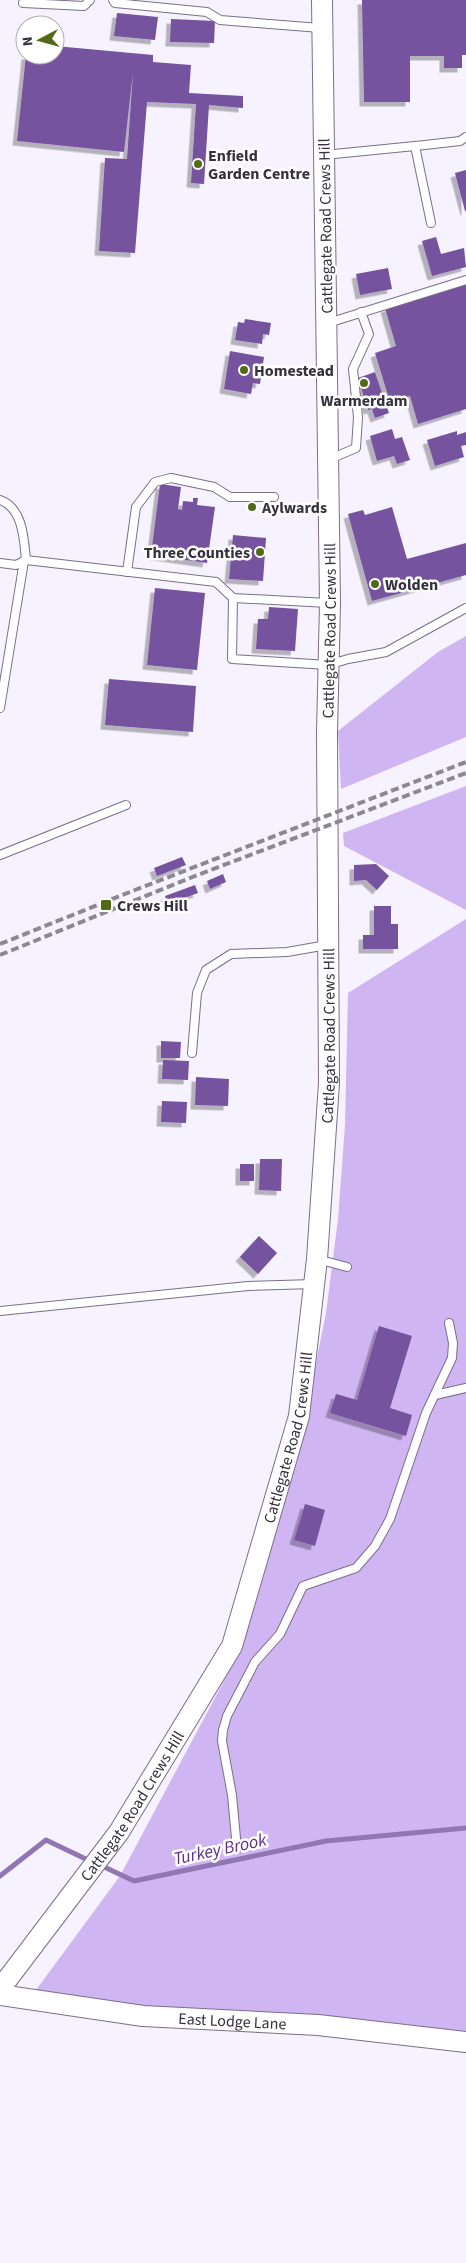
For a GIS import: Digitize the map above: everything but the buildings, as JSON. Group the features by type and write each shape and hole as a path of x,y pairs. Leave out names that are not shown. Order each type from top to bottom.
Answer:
{"street":[{"name":"Cattlegate Road Crews Hill","path":"0,1989 119,1832 232,1646 299,1416 317,1259 329,1083 328,665 330,603 322,0"},
{"name":"East Lodge Lane","path":"0,1995 143,2016 318,2025 466,2042"}],"lane":[{"path":"24,0 23,3 84,6 90,0"},
{"path":"113,0 115,3 206,12 220,20 322,28"},
{"path":"324,155 460,141 466,138"},
{"path":"415,146 431,223"},
{"path":"326,324 466,280"},
{"path":"328,460 356,448 358,417 354,370 368,334 361,312"},
{"path":"127,572 136,507 155,482 171,478 214,487 230,498 274,497"},
{"path":"0,500 8,503 20,525 25,560 0,708"},
{"path":"0,563 16,565 25,560 216,582 233,598 330,603"},
{"path":"233,598 232,659 328,665 386,652 466,608"},
{"path":"0,855 126,805"},
{"path":"192,1053 197,993 206,970 231,954 287,952 329,944"},
{"path":"317,1259 347,1267"},
{"path":"0,1311 248,1286 314,1284"},
{"path":"238,1849 232,1795 222,1741 228,1716 255,1662 280,1634 286,1624 303,1586 356,1568 375,1546 390,1519 422,1422 452,1358 453,1343 448,1322"},
{"path":"435,1395 466,1388"}],"shaded area":[{"path":"466,636 466,737 341,789 338,731 438,652"},
{"path":"466,786 466,910 344,846 343,833"},
{"path":"466,919 466,2040 22,2009 120,1876 242,1647 305,1417 326,1313 338,1219 345,1125 348,993"}],"waterway":[{"name":"Turkey Brook","path":"100,1865 134,1881 326,1841 466,1828"},
{"name":"Turkey Brook","path":"0,1876 46,1840 90,1861"}],"railway":[{"path":"0,944 466,762"},
{"path":"0,955 195,876 466,773"}],"place":[{"name":"Enfield Garden Centre","path":"198,164"},
{"name":"Homestead","path":"244,370"},
{"name":"Warmerdam","path":"364,383"},
{"name":"Aylwards","path":"252,507"},
{"name":"Three Counties","path":"260,552"},
{"name":"Wolden","path":"375,584"},
{"name":"Crews Hill","path":"106,905"}]}
